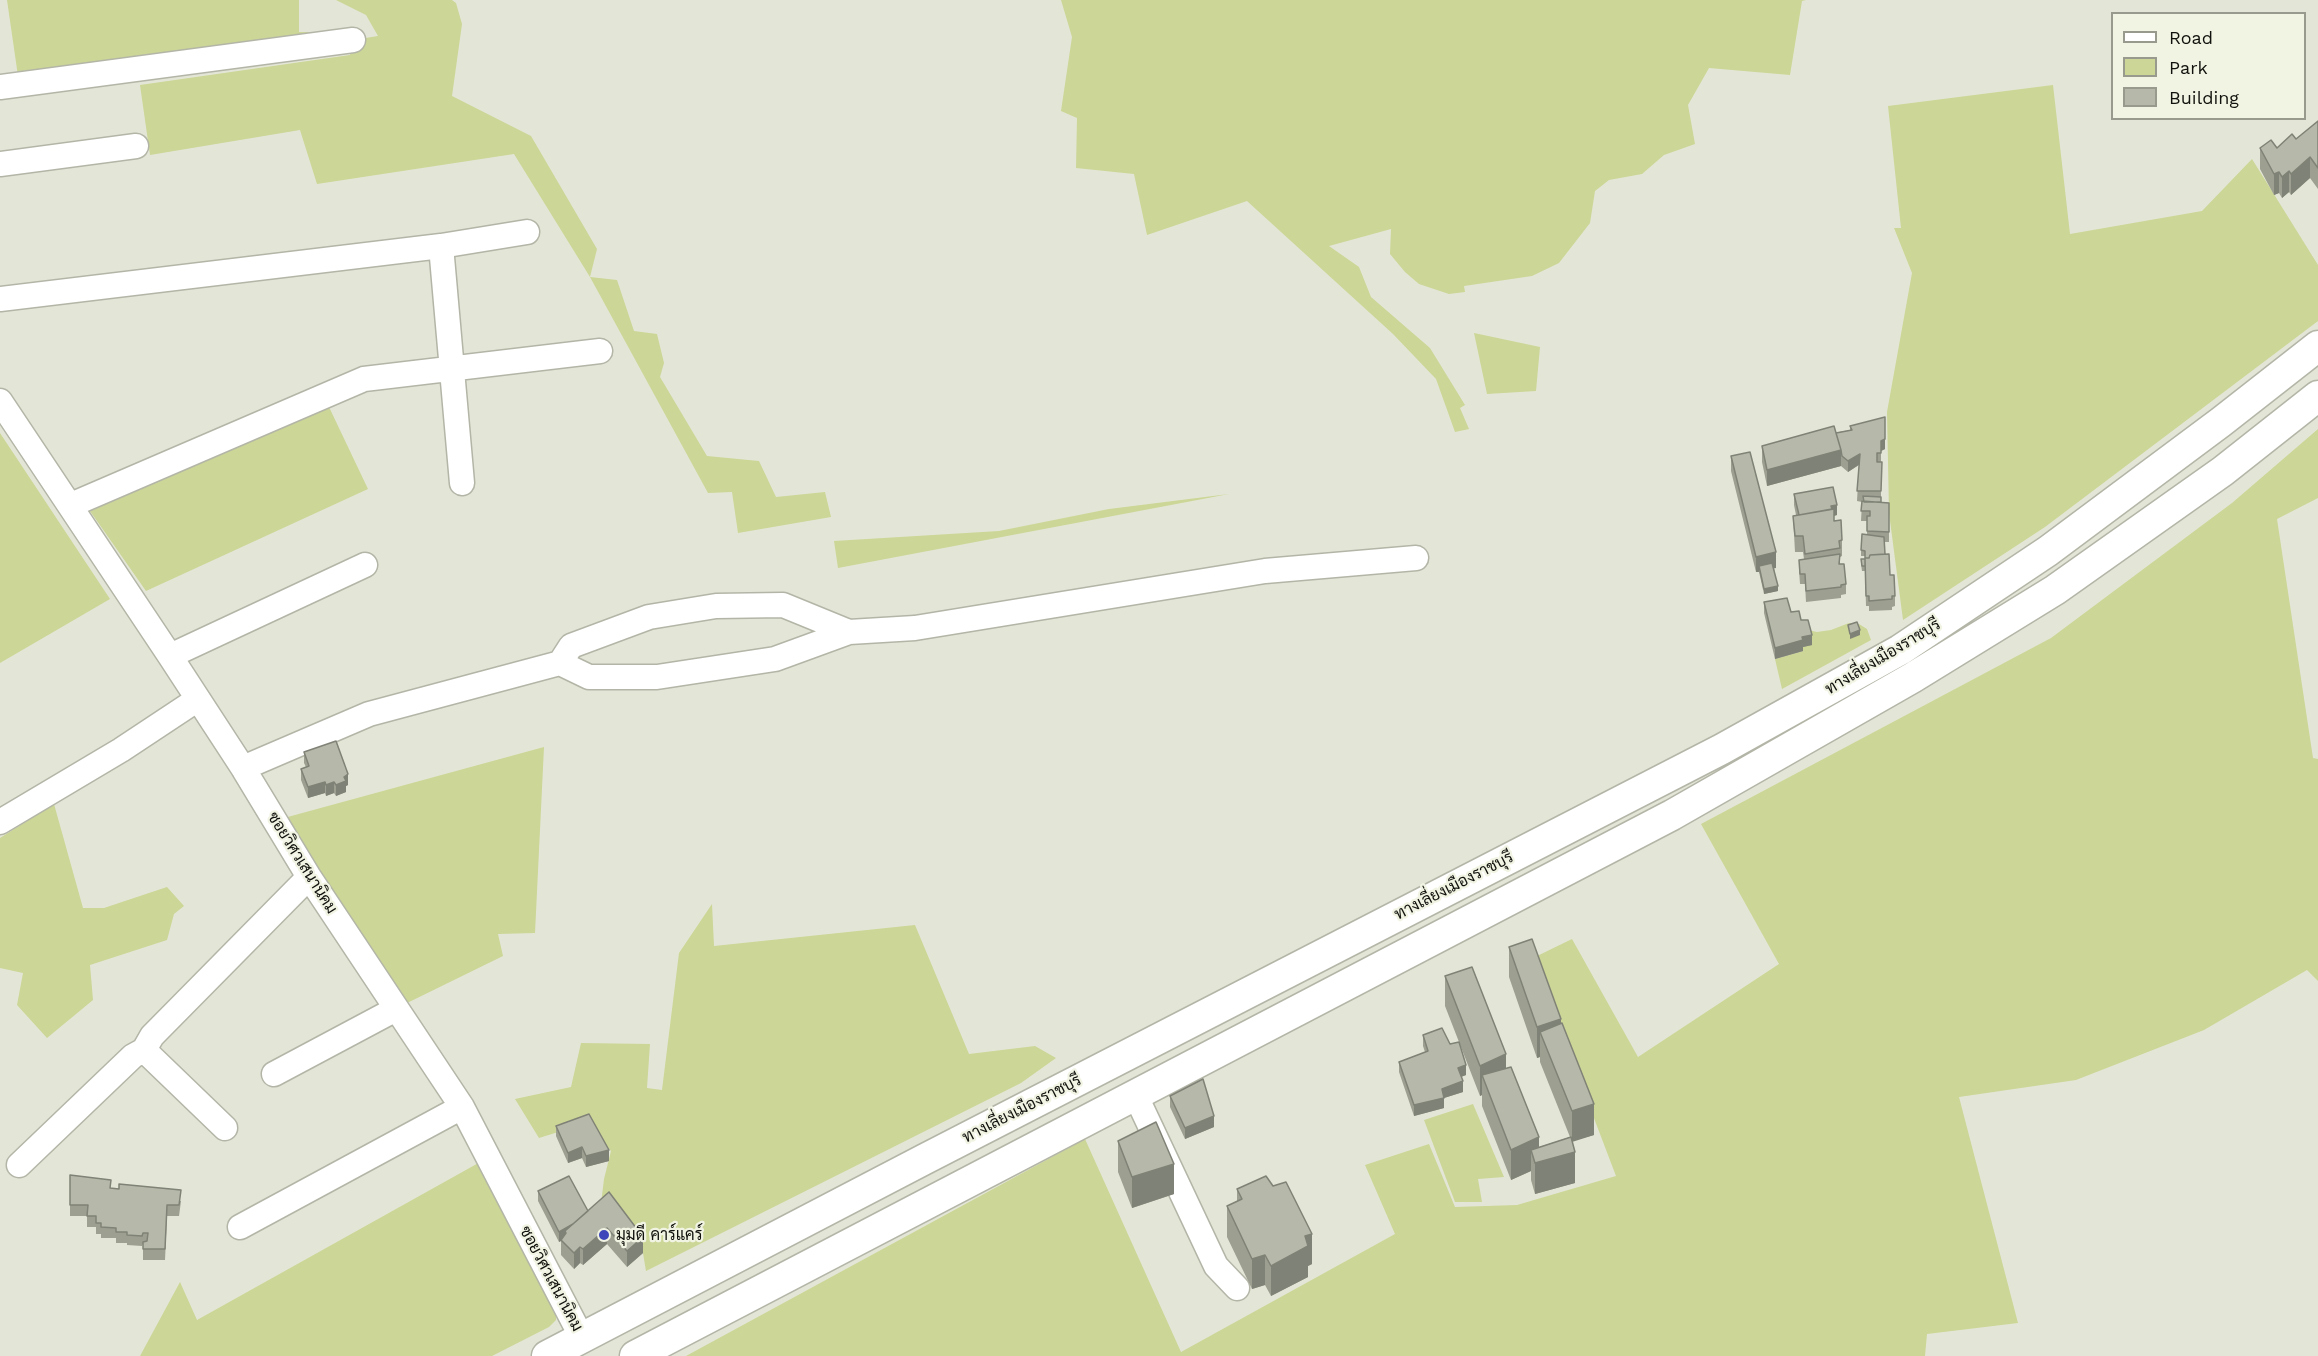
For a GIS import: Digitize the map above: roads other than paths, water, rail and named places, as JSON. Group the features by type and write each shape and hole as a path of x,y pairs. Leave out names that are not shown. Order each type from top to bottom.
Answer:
{"main road":[{"name":"ทางเลี่ยงเมืองราชบุรี","path":"547,1356 1722,749 1900,650 2048,551 2221,422 2318,346"},
{"name":"ทางเลี่ยงเมืองราชบุรี","path":"635,1356 1651,826 1912,678 2055,590 2223,471 2318,396"},
{"path":"1722,749 1738,777"}],"street":[{"path":"0,87 353,40"},
{"path":"0,164 136,146"},
{"path":"0,299 441,246 527,231"},
{"path":"441,246 462,483"},
{"path":"70,505 364,379 600,351"},
{"name":"ซอยวิศวเสนานิคม","path":"0,400 170,656 243,768 309,877 462,1107 582,1338"},
{"path":"243,768 369,714 560,663 589,677 657,677 775,659 849,632 915,628 1265,571 1416,558"},
{"path":"170,656 365,565"},
{"path":"560,663 571,646 649,617 716,606 783,604 849,632"},
{"path":"0,822 121,750 198,699"},
{"path":"20,1165 133,1056 144,1050 152,1036 309,877"},
{"path":"274,1074 396,1009"},
{"path":"144,1050 225,1128"},
{"path":"1135,1094 1216,1266 1237,1288"},
{"path":"240,1227 462,1107"}],"place":[{"name":"มุมดี คาร์แคร์","path":"604,1235"}]}
